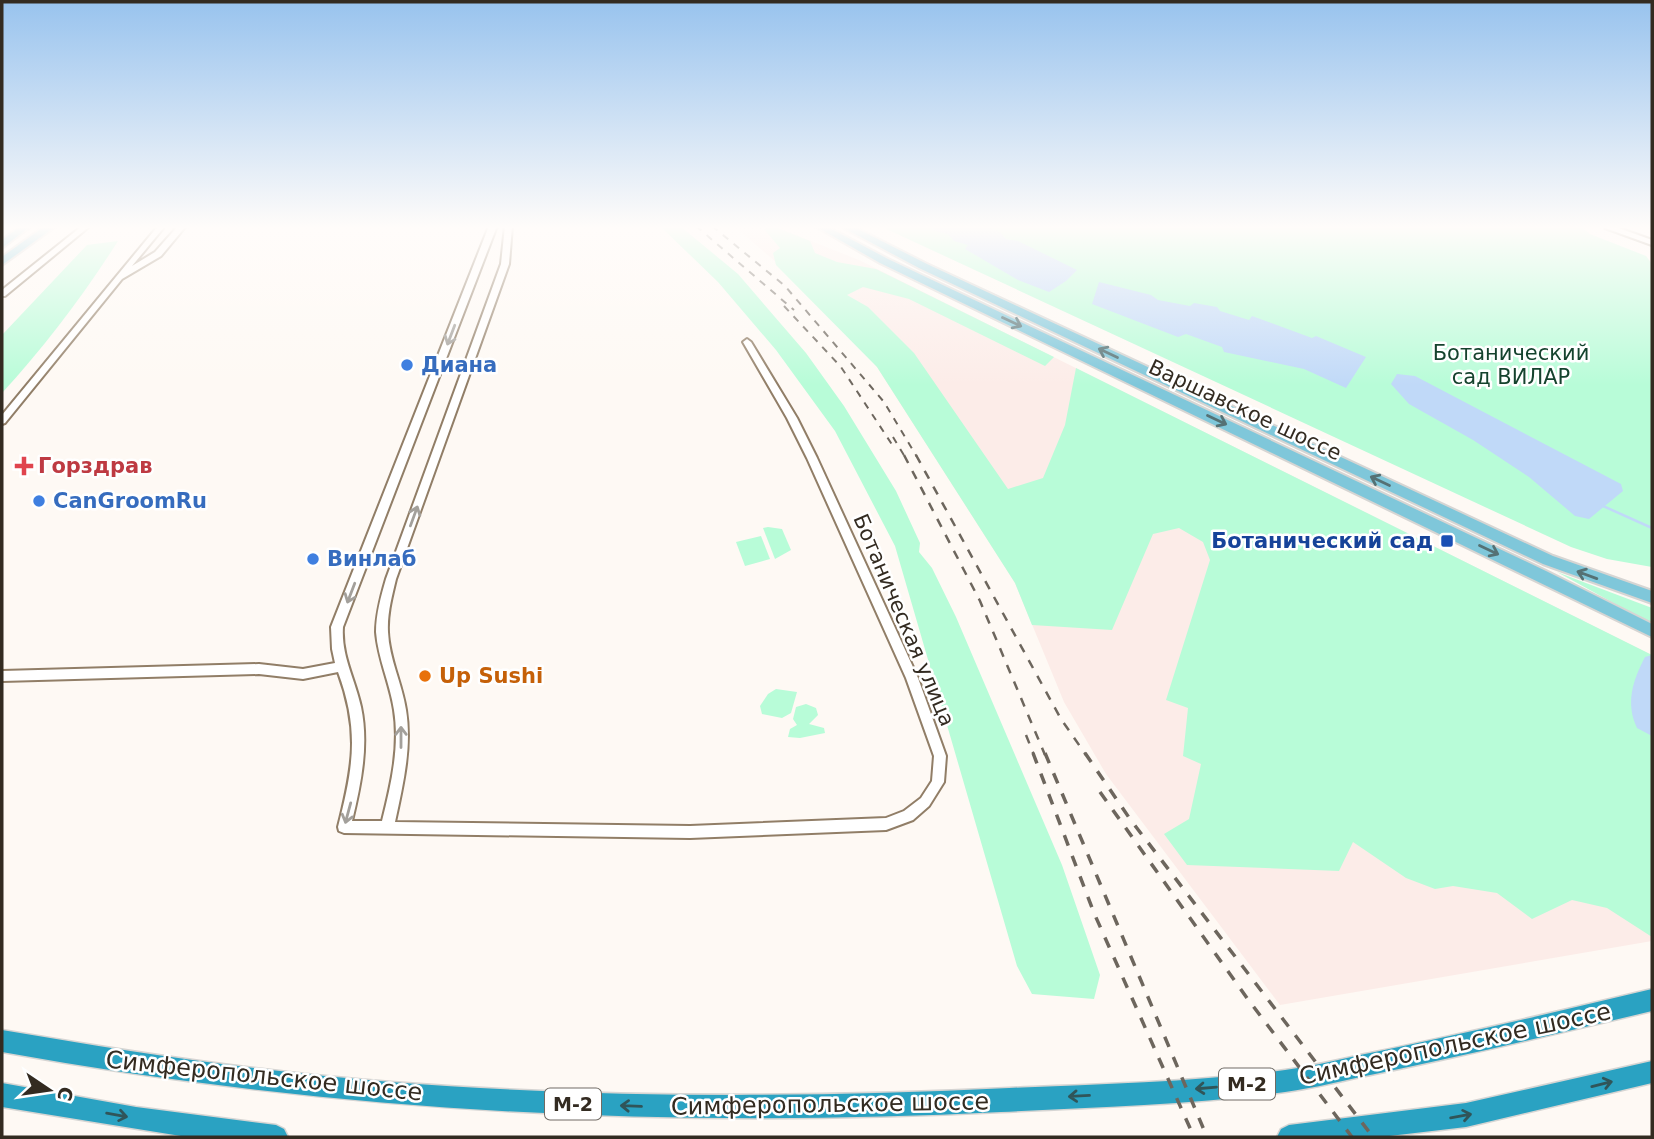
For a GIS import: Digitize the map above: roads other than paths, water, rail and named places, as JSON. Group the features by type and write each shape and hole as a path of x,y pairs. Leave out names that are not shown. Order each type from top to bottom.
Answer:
{"highway":[{"name":"Симферопольское шоссе","path":"2,1041 275,1082 478,1098 666,1108 902,1105 1147,1093 1285,1081 1476,1043 1652,1000"},
{"path":"1290,1137 1466,1115 1652,1072"},
{"path":"2,1095 136,1119 276,1137"}],"main road":[{"name":"Варшавское шоссе","path":"922,279 1541,575 1652,631"},
{"name":"Варшавское шоссе","path":"950,279 1523,548 1567,567 1652,597"}],"street":[{"path":"2,294 21,279"},
{"path":"2,676 259,669 303,674 340,667 337,627 473,279"},
{"path":"387,828 399,782 401,737 400,712 382,633 383,611 391,579 500,279"},
{"path":"2,421 114,280"},
{"name":"Ботаническая улица","path":"340,667 356,709 359,748 354,788 344,827 719,831 886,824 908,816 925,803 938,782 940,756 912,678 812,458 786,406 747,342"}],"water":[{"path":"1017,279 1068,279 1049,292"},
{"path":"1099,282 1151,295 1158,300 1190,306 1194,303 1217,307 1220,311 1249,320 1252,316 1312,338 1316,336 1366,357 1346,388 1304,369 1224,352 1222,347 1186,334 1178,337 1092,304"},
{"path":"1397,374 1415,376 1621,484 1623,491 1589,519 1575,516 1529,477 1473,440 1409,404 1391,384"}],"waterway":[{"path":"1603,506 1652,528"},
{"path":"1652,663 1645,677 1641,698 1644,722 1652,727"}],"railway":[{"path":"758,279 794,310"},
{"path":"777,279 884,402 917,457"},
{"path":"784,306 841,367 895,449"},
{"path":"893,437 905,457"},
{"path":"904,455 980,601 1045,755"},
{"path":"916,455 1061,719 1086,755"},
{"path":"1026,735 1034,755"},
{"path":"1033,753 1094,913 1194,1137"},
{"path":"1045,753 1207,1137"},
{"path":"1085,753 1130,819 1373,1137"},
{"path":"1100,792 1247,998 1352,1137"}],"place":[{"name":"Диана","path":"407,365"},
{"name":"Горздрав","path":"24,466"},
{"name":"CanGroomRu","path":"39,501"},
{"name":"Ботанический сад","path":"1447,541"},
{"name":"Винлаб","path":"313,559"},
{"name":"Up Sushi","path":"425,676"}],"park label":[{"name":"Ботанический сад ВИЛАР","path":"1511,365"}]}
